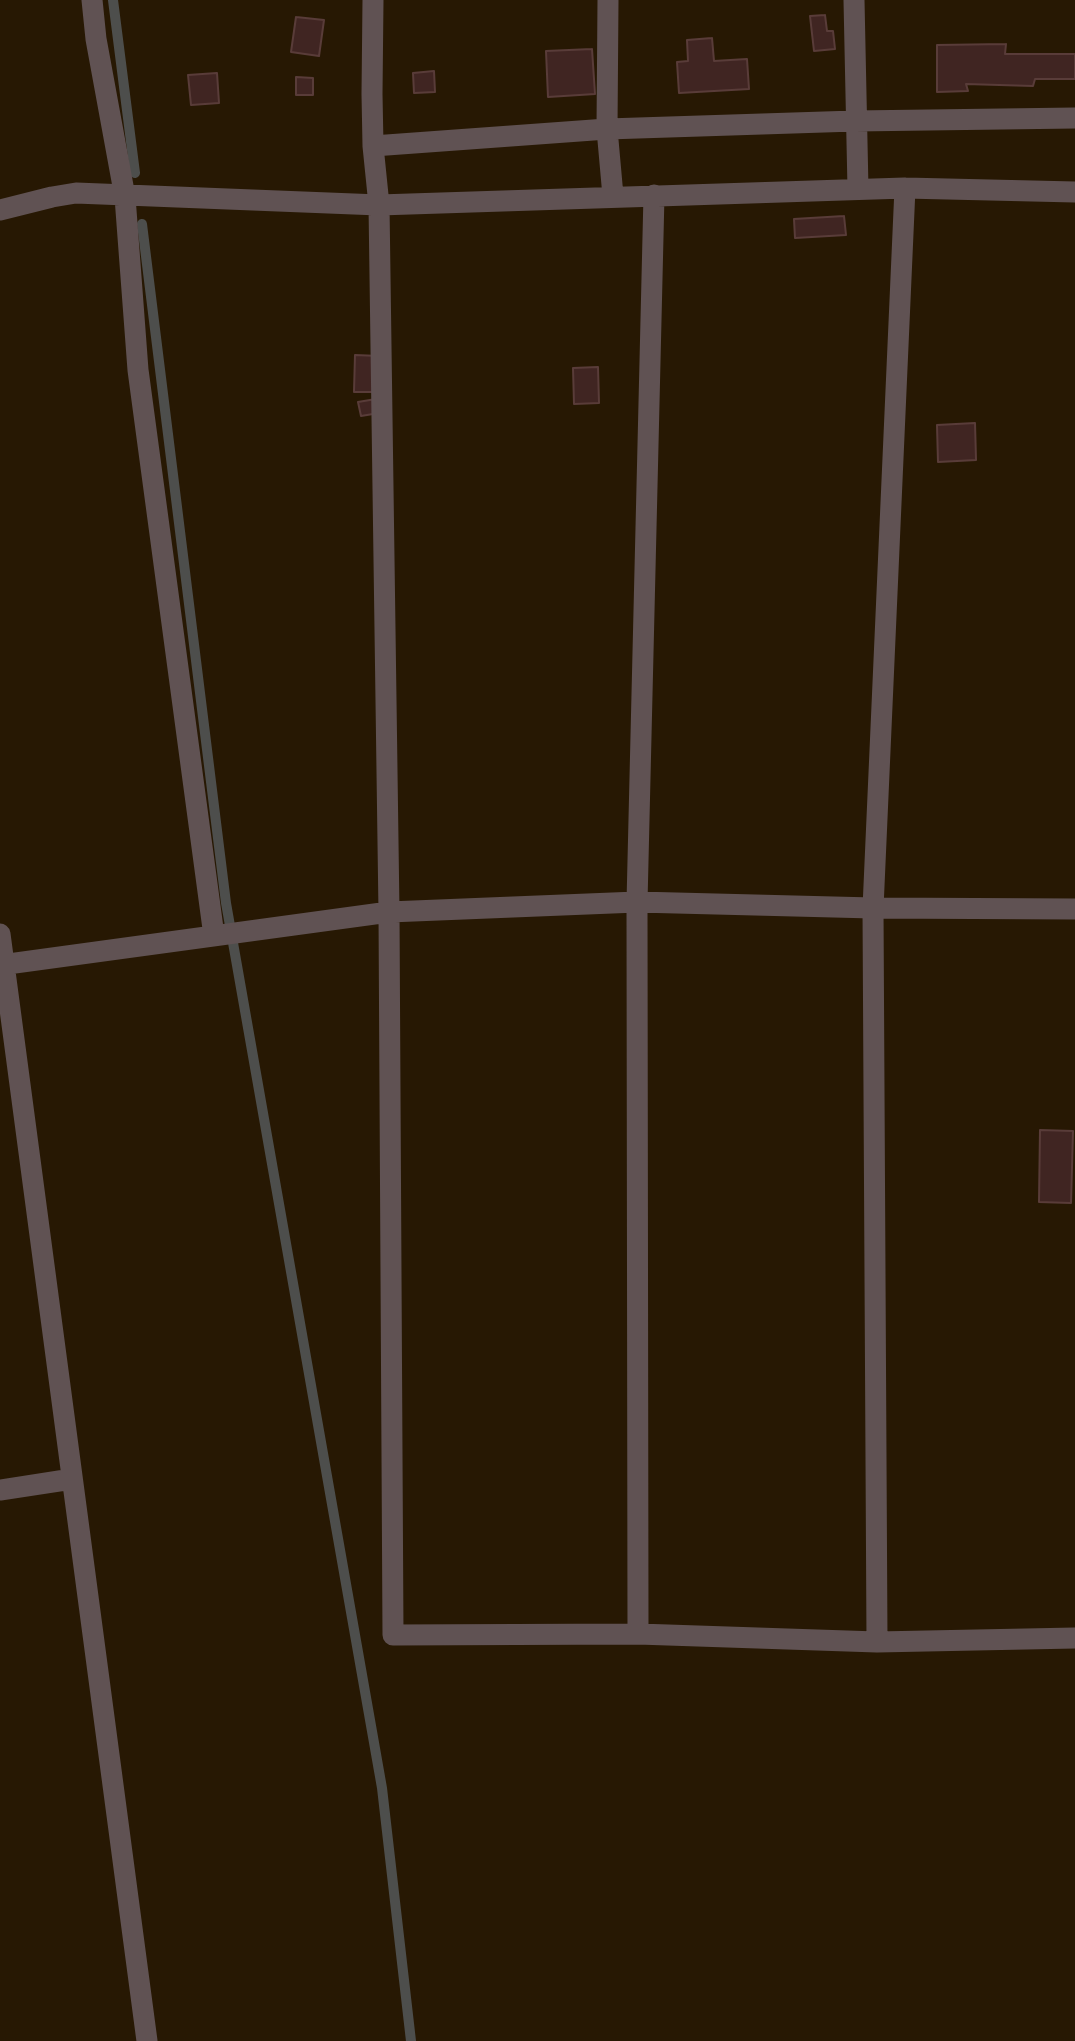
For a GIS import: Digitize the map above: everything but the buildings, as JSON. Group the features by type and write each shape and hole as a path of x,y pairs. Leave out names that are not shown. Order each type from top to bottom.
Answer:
{"street":[{"path":"92,0 96,39 125,197 138,370 214,936"},
{"path":"373,0 373,146 379,205 389,912 393,1635 638,1634 877,1642 1075,1638"},
{"path":"608,0 607,129 613,196"},
{"path":"854,0 858,189"},
{"path":"373,146 607,129 855,121 1075,118"},
{"path":"0,210 76,193 379,205 905,188 1075,192"},
{"path":"877,1642 873,908 905,188"},
{"path":"638,1634 637,902 654,195"},
{"path":"2,965 389,912 637,902 873,908 1075,909"},
{"path":"0,934 147,2041"},
{"path":"0,1490 72,1479"}],"waterway":[{"path":"113,0 135,173"},
{"path":"142,224 226,903 382,1788 411,2041"}]}
